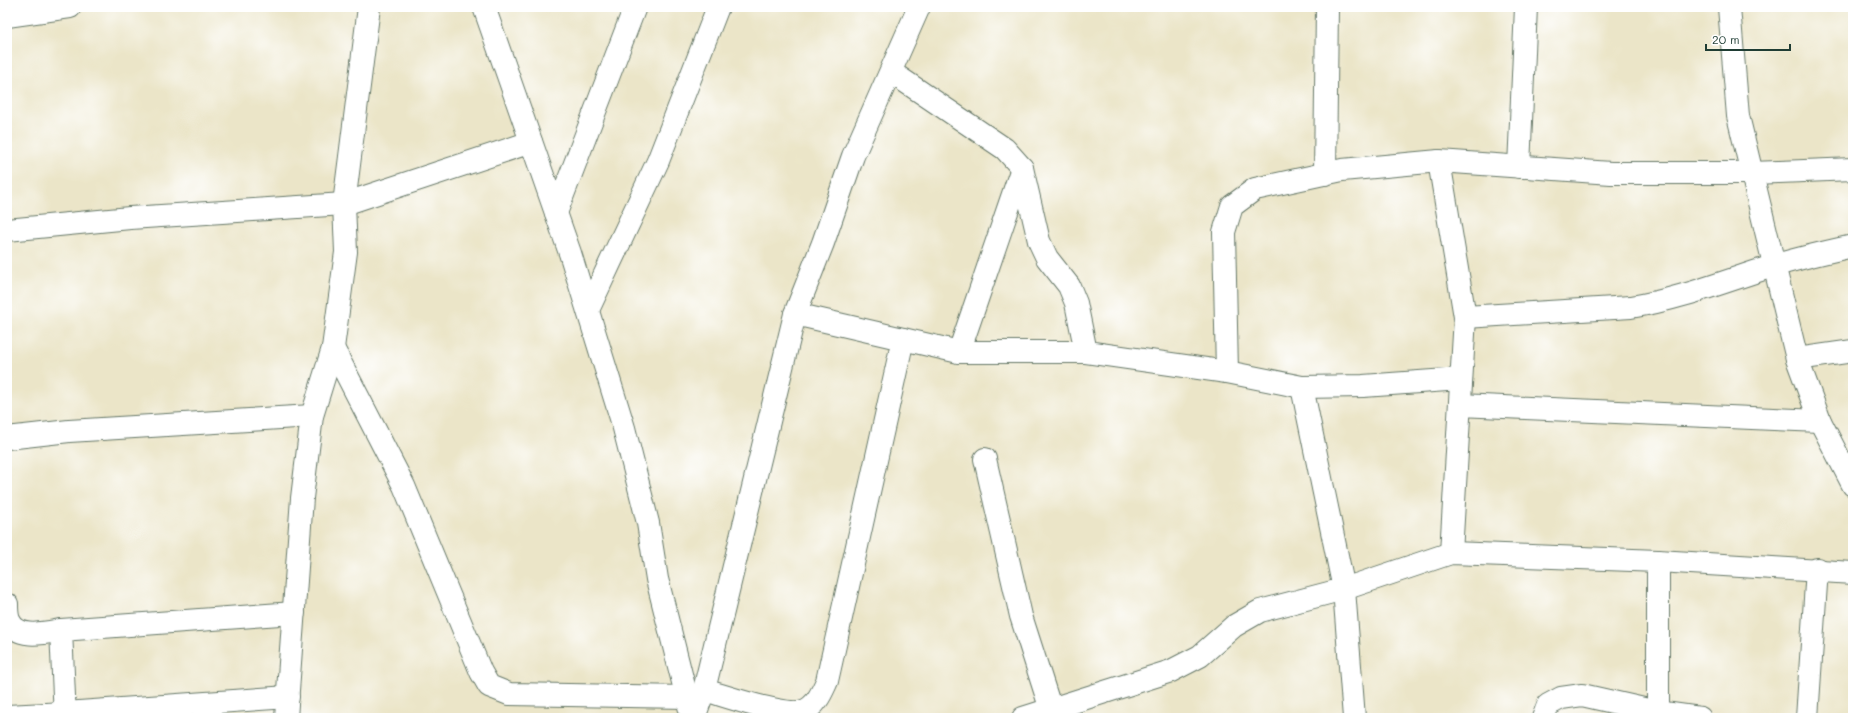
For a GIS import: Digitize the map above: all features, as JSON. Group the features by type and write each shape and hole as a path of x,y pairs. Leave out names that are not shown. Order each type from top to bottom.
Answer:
{"street":[{"path":"7,16 70,7"},
{"path":"286,718 302,498 312,416 333,348 346,252 344,204 369,7"},
{"path":"484,7 556,213 588,310 624,428 646,515 656,579 695,693"},
{"path":"556,213 635,7"},
{"path":"588,310 658,160 718,7"},
{"path":"693,718 695,693 795,314 823,243 853,156 919,7"},
{"path":"1325,174 1327,7"},
{"path":"1519,167 1526,7"},
{"path":"1729,7 1738,116 1773,266 1797,359 1820,421 1853,485"},
{"path":"891,72 1005,149 1022,168 1039,241 1047,258 1069,286 1076,303 1086,352"},
{"path":"7,230 130,218 344,204 531,142"},
{"path":"1440,161 1465,317 1450,553"},
{"path":"1227,372 1224,232 1232,206 1256,189 1342,170 1440,161 1611,173 1751,173 1853,169"},
{"path":"959,352 1022,168"},
{"path":"1465,317 1631,307 1656,303 1687,296 1773,266 1853,246"},
{"path":"795,314 959,352 1086,352 1227,372 1302,387 1363,386 1461,379"},
{"path":"333,348 404,486 481,672 489,686 509,694 695,693 787,713 804,711 817,701 827,681 903,339"},
{"path":"1797,359 1853,351"},
{"path":"1302,387 1344,589 1354,718"},
{"path":"1460,404 1820,421"},
{"path":"7,438 69,431 312,416"},
{"path":"985,459 1021,616 1051,710"},
{"path":"1023,718 1171,671 1200,656 1234,626 1260,611 1344,589 1450,553 1658,561 1853,573"},
{"path":"1658,561 1658,715"},
{"path":"1807,718 1817,570"},
{"path":"7,604 9,620 17,630 33,634 62,630 294,613"},
{"path":"62,630 65,716"},
{"path":"1543,718 1548,705 1561,698 1582,695 1658,715 1700,718"},
{"path":"7,716 65,716 288,697"}]}
